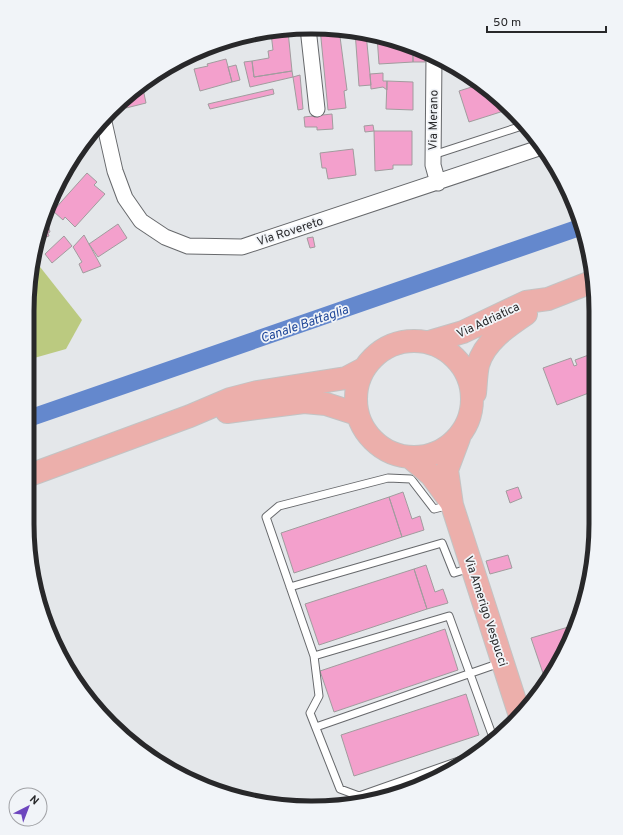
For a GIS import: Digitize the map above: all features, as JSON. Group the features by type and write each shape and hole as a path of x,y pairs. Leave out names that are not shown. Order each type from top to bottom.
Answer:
{"main road":[{"name":"Via Adriatica","path":"474,402 478,364 483,353 511,324 548,299 587,284"},
{"name":"Via Adriatica","path":"430,342 463,332 526,302 548,299"},
{"path":"34,473 190,416 230,399 257,392 346,378 364,368 377,354 393,344 411,340 430,342 448,350 462,364 471,382 474,402 469,421 459,438 445,450 434,454 411,458 393,454 377,445 365,431 358,414 357,390 364,368"},
{"path":"190,416 304,402 326,404 358,414"},
{"name":"Via Amerigo Vespucci","path":"459,438 447,470 452,505 518,709"},
{"name":"Via Amerigo Vespucci","path":"411,458 432,476 452,505"}],"street":[{"path":"309,34 317,109"},
{"name":"Via Merano","path":"434,63 433,166 438,183"},
{"name":"Via Rovereto","path":"105,127 115,171 125,198 141,221 165,237 188,246 242,247 438,183 536,149"}],"lane":[{"path":"433,154 518,127"},
{"path":"445,767 359,796 340,789 310,713 319,696 314,656 266,517 279,506 388,478 412,479 434,509 452,505"},
{"path":"290,587 442,543 454,573 472,568"},
{"path":"314,656 449,616 492,734"},
{"path":"316,727 502,662"}],"green space":[{"path":"38,264 82,320 66,349 34,358 34,312"}],"building":[{"path":"321,34 340,36 347,90 344,91 346,108 328,110"},
{"path":"288,35 292,71 254,77 252,61 269,58 268,51 273,50 271,37"},
{"path":"355,37 367,39 371,85 359,86"},
{"path":"377,42 413,53 413,62 379,64"},
{"path":"413,53 425,58 425,62 413,62"},
{"path":"226,59 232,82 200,91 194,69 208,66 207,64"},
{"path":"252,61 254,77 292,71 293,77 250,87 244,62"},
{"path":"236,65 240,80 232,82 228,67"},
{"path":"383,73 383,81 387,81 387,90 383,87 371,89 370,74"},
{"path":"300,75 303,109 298,110 293,77"},
{"path":"387,81 413,82 413,110 386,109"},
{"path":"474,86 503,111 469,122 459,91"},
{"path":"273,89 274,94 210,109 208,104"},
{"path":"143,91 146,103 126,108 125,106"},
{"path":"332,114 333,129 317,130 317,127 305,127 304,117"},
{"path":"373,125 374,131 365,132 364,126"},
{"path":"374,131 412,131 412,165 393,165 393,169 375,171"},
{"path":"353,149 356,175 328,179 326,168 322,168 320,153"},
{"path":"87,173 97,182 94,185 105,194 75,227 65,217 63,220 53,211"},
{"path":"118,224 127,238 98,257 89,244"},
{"path":"48,225 50,232 48,233 49,236 44,238"},
{"path":"84,235 101,266 83,273 79,264 82,262 73,247"},
{"path":"64,236 72,246 52,263 45,254"},
{"path":"313,237 315,247 310,248 307,238"},
{"path":"589,355 589,393 557,405 543,368 571,358 574,366 577,365 575,360"},
{"path":"518,487 522,498 510,503 506,491"},
{"path":"403,492 412,519 420,516 424,530 402,537 389,497"},
{"path":"389,497 402,537 294,573 281,533"},
{"path":"508,555 512,568 490,574 486,561"},
{"path":"426,565 435,592 443,589 448,603 427,609 414,569"},
{"path":"414,569 427,609 319,645 305,604"},
{"path":"569,627 544,675 531,638"},
{"path":"445,629 458,670 334,712 320,671"},
{"path":"466,694 479,735 354,776 341,735"}],"waterway":[{"name":"Canale Battaglia","path":"34,417 576,229"}]}
